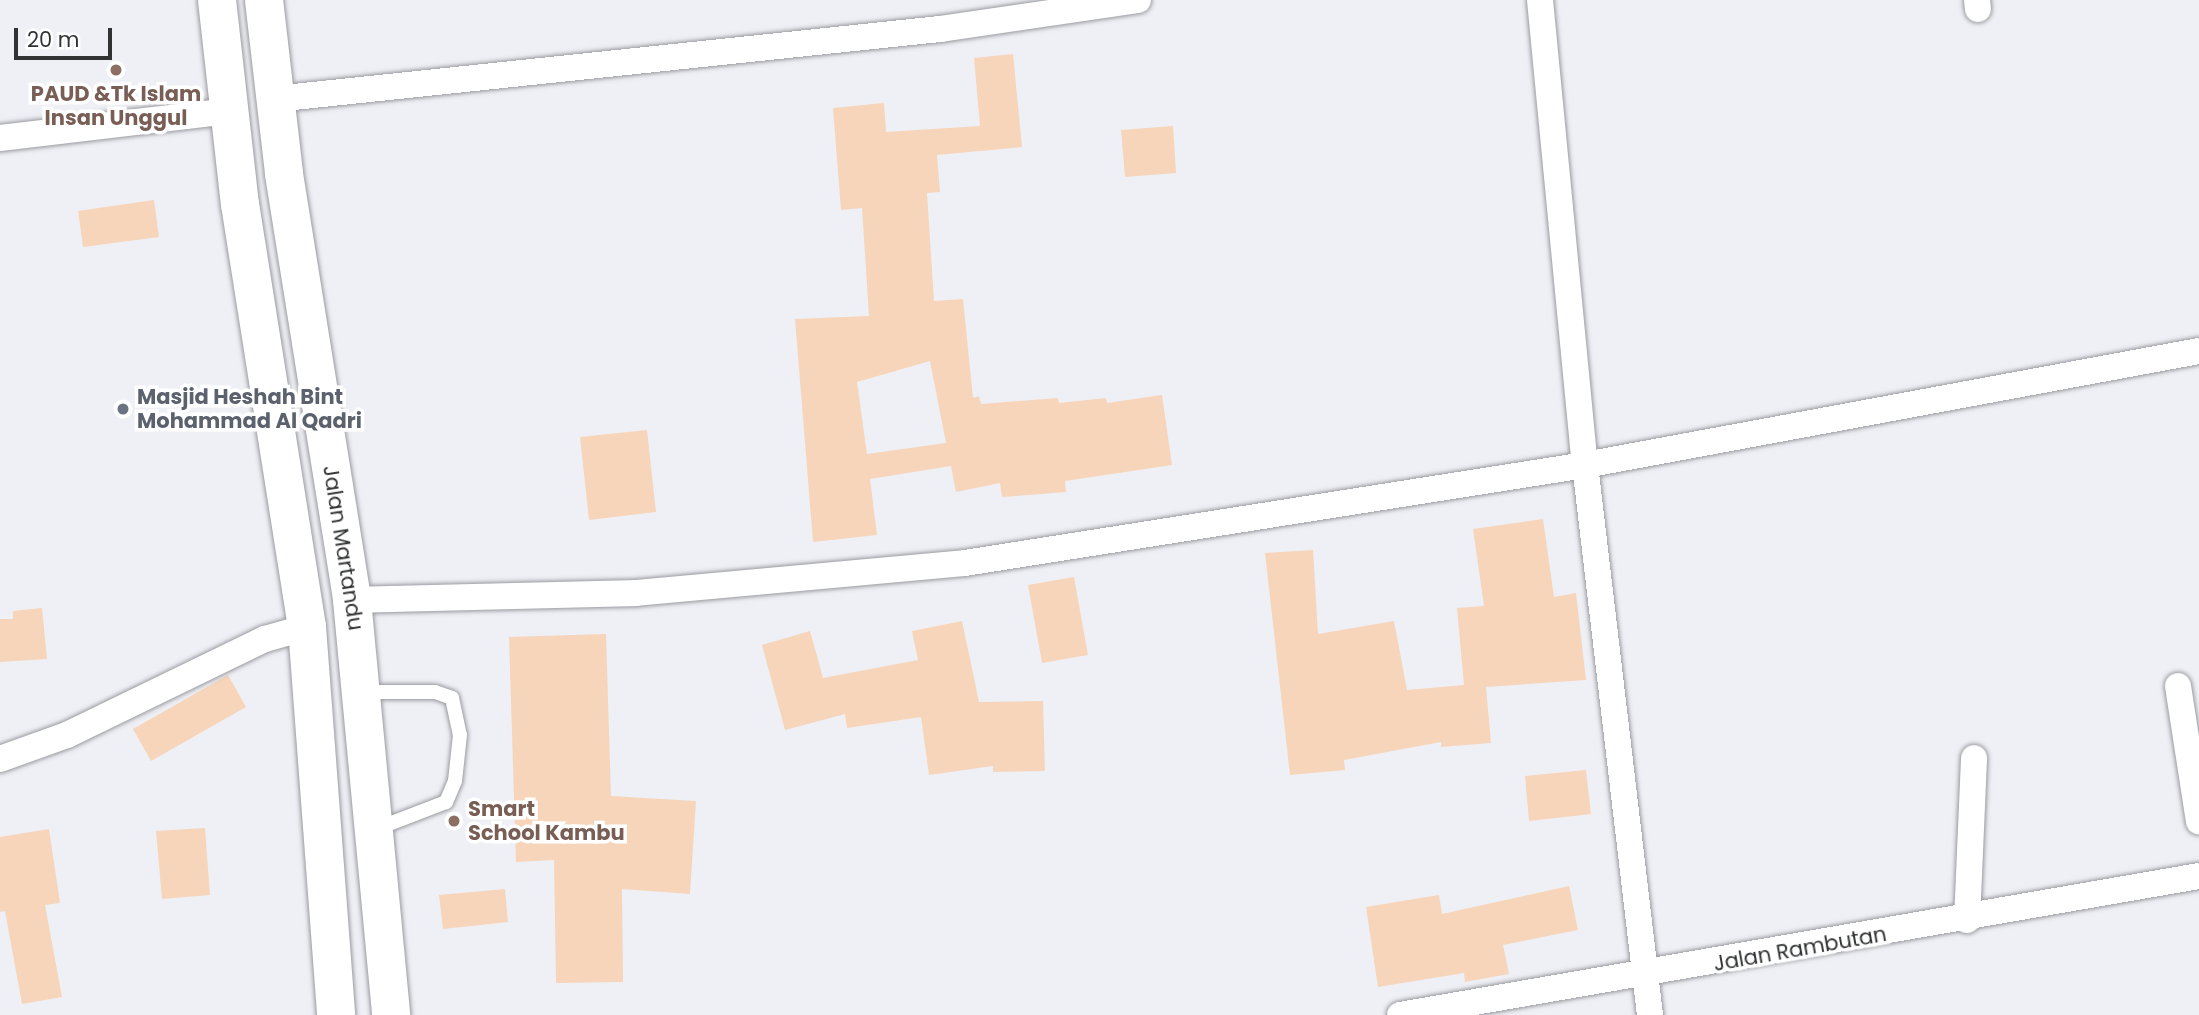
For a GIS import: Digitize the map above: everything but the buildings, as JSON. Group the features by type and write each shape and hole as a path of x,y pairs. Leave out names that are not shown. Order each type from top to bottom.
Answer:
{"highway":[{"path":"217,0 230,111 307,627 336,1015"},
{"name":"Jalan Martandu","path":"264,0 275,99 352,600 376,829 391,1015"}],"street":[{"path":"275,99 940,29 1063,5 1138,0"},
{"path":"1539,0 1585,465 1650,1015"},
{"path":"0,138 230,111"},
{"path":"352,600 636,593 965,563 1585,465 2199,351"},
{"path":"0,760 67,735 265,639 307,627"},
{"path":"2178,686 2199,821"},
{"path":"1967,920 1974,758"},
{"name":"Jalan Rambutan","path":"1400,1015 1646,976 2199,876"}],"lane":[{"path":"363,692 435,692 452,698 460,735 455,781 446,802 376,829"}],"place":[{"name":"PAUD &Tk Islam Insan Unggul","path":"116,70"},
{"name":"Masjid Heshah Bint Mohammad Al Qadri","path":"123,409"},
{"name":"Smart School Kambu","path":"454,821"}]}
